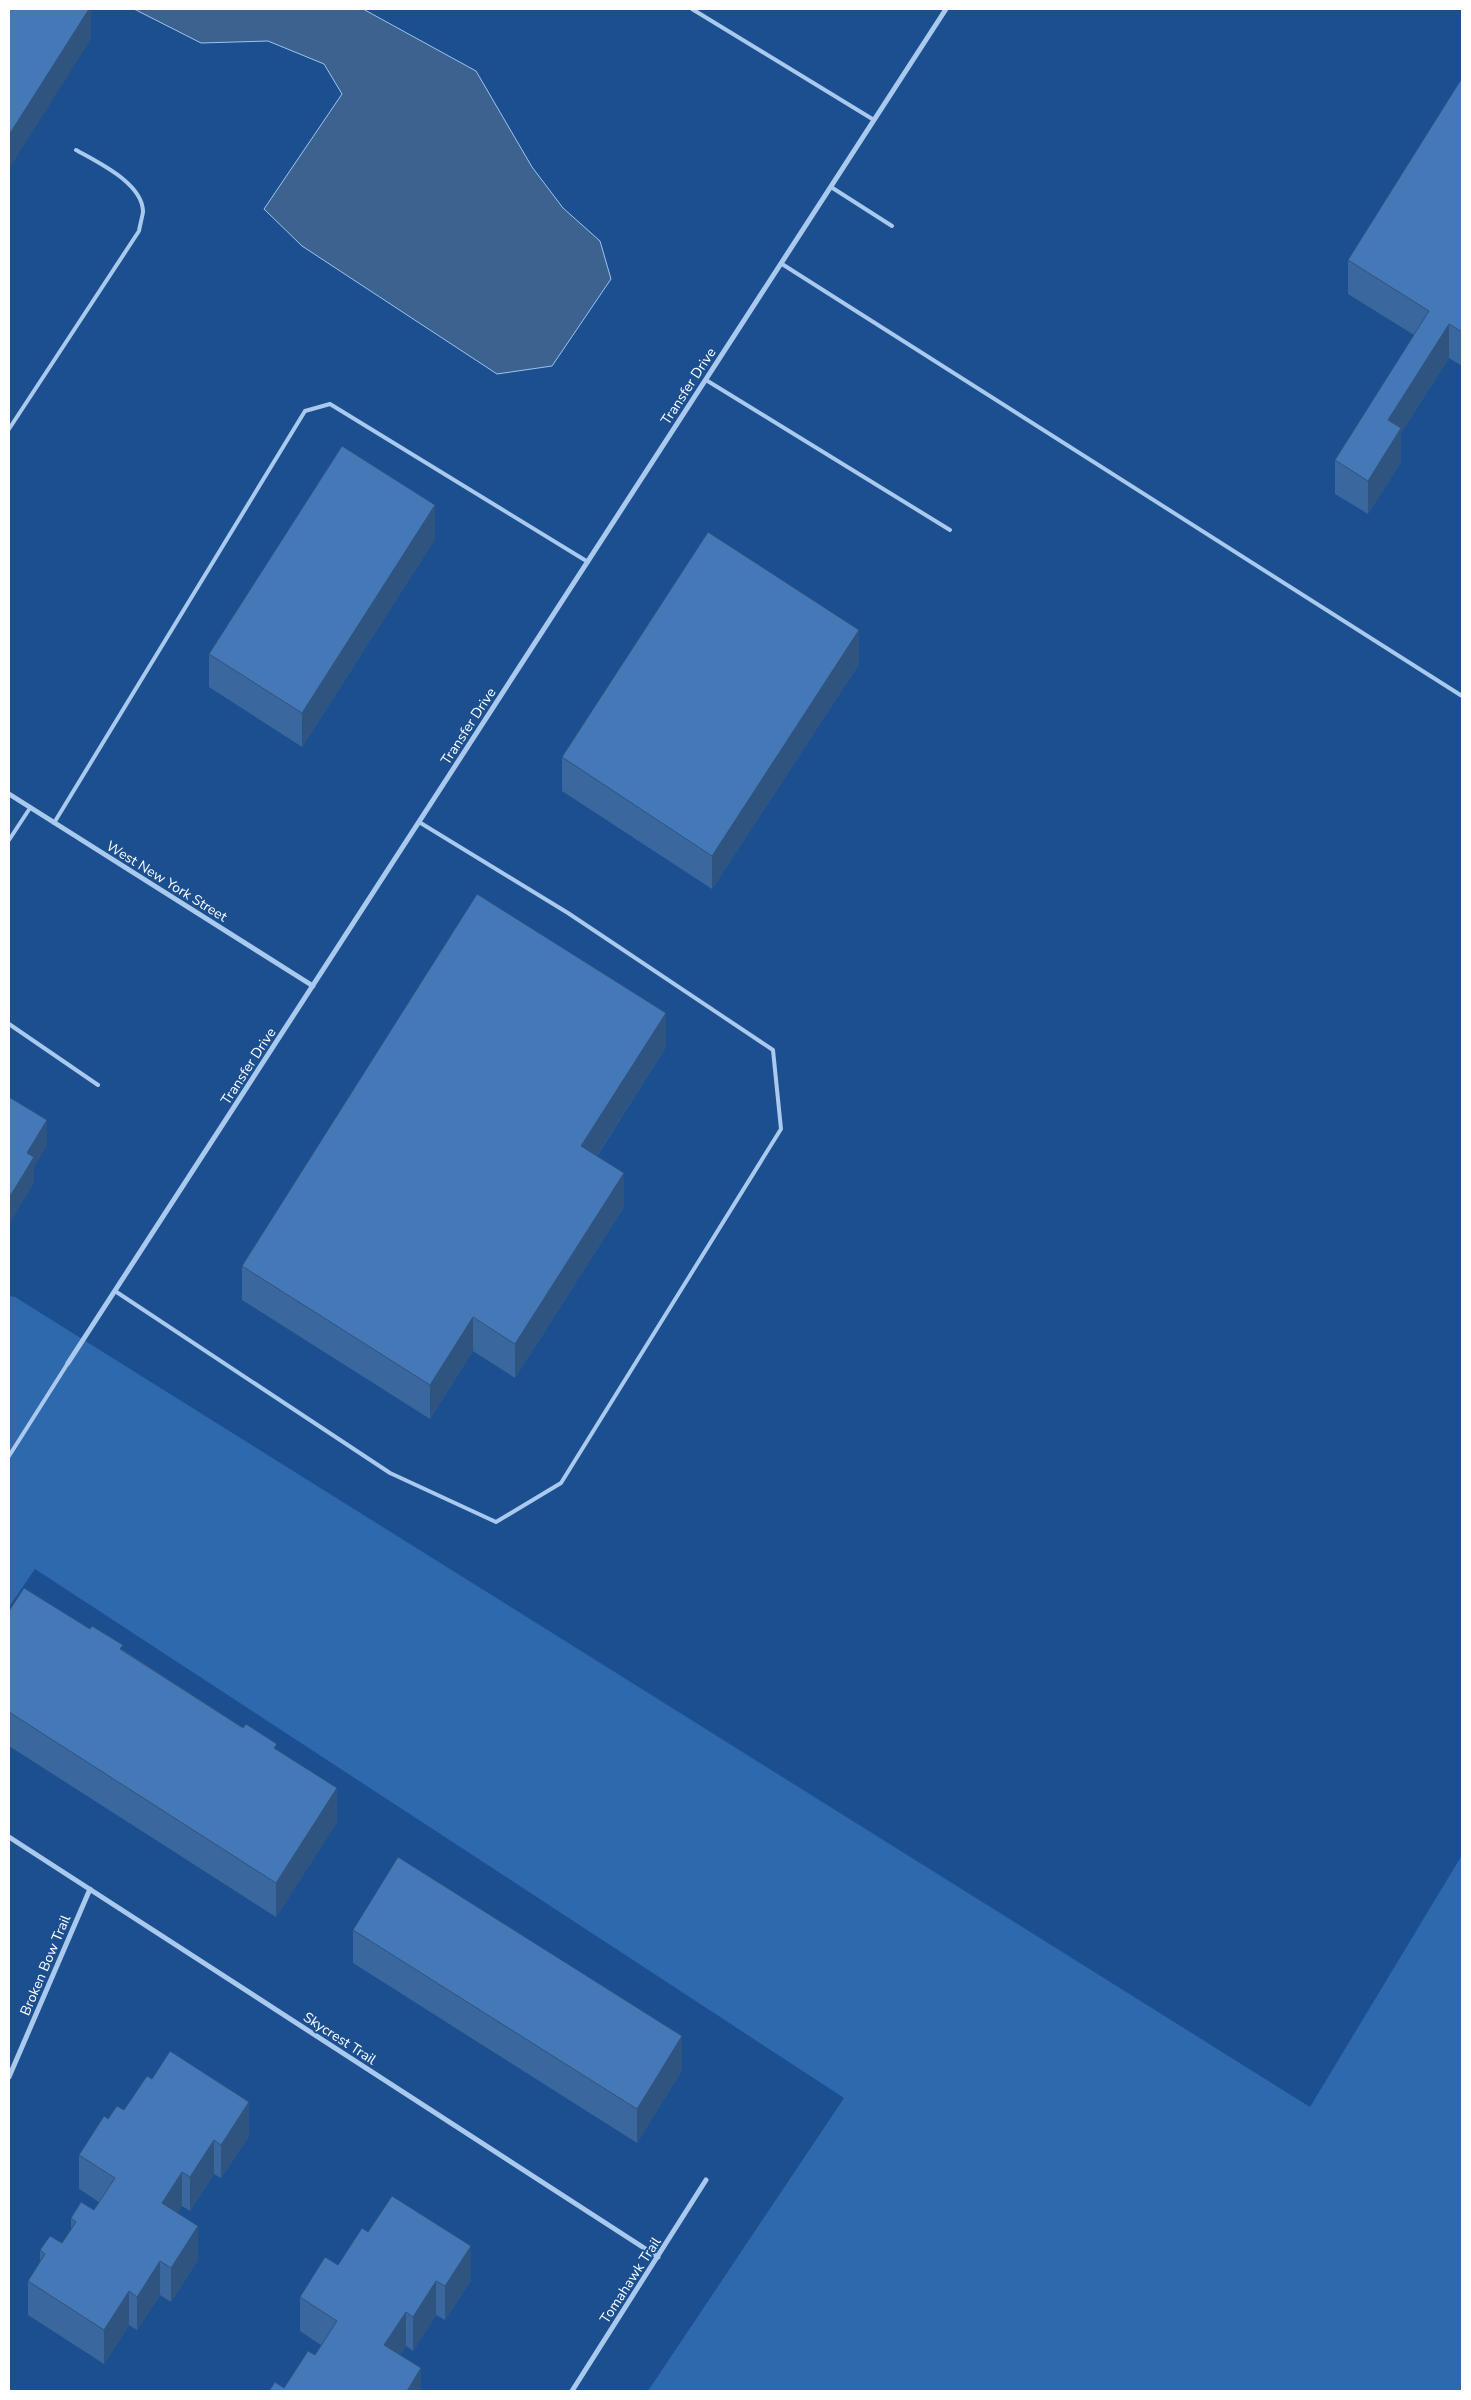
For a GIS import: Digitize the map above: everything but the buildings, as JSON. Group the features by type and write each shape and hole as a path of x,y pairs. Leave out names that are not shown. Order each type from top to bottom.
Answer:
{"street":[{"name":"Transfer Drive","path":"68,1363 946,9"},
{"name":"West New York Street","path":"9,794 313,986"},
{"name":"Skycrest Trail","path":"9,1837 658,2257"},
{"name":"Broken Bow Trail","path":"9,2077 90,1889"},
{"name":"Tomahawk Trail","path":"572,2391 706,2180"}],"lane":[{"path":"692,9 874,120"},
{"path":"9,429 139,231 143,210 134,190 118,175 76,150"},
{"path":"831,187 892,226"},
{"path":"782,264 1462,696"},
{"path":"706,380 950,530"},
{"path":"54,823 305,411 330,404 588,562"},
{"path":"9,840 30,808"},
{"path":"115,1291 390,1473 496,1522 561,1483 781,1129 773,1050 568,913 419,822"},
{"path":"9,1024 98,1085"},
{"name":"Transfer Drive","path":"9,1456 68,1363"}],"shaded area":[{"path":"134,9 363,9 476,71 532,167 563,208 600,241 611,279 552,366 497,374 302,246 264,209 342,94 324,64 268,41 201,43"},
{"path":"9,1296 15,1297 1310,2107 1462,1855 1462,2391 648,2391 844,2098 35,1569 9,1607"}]}
